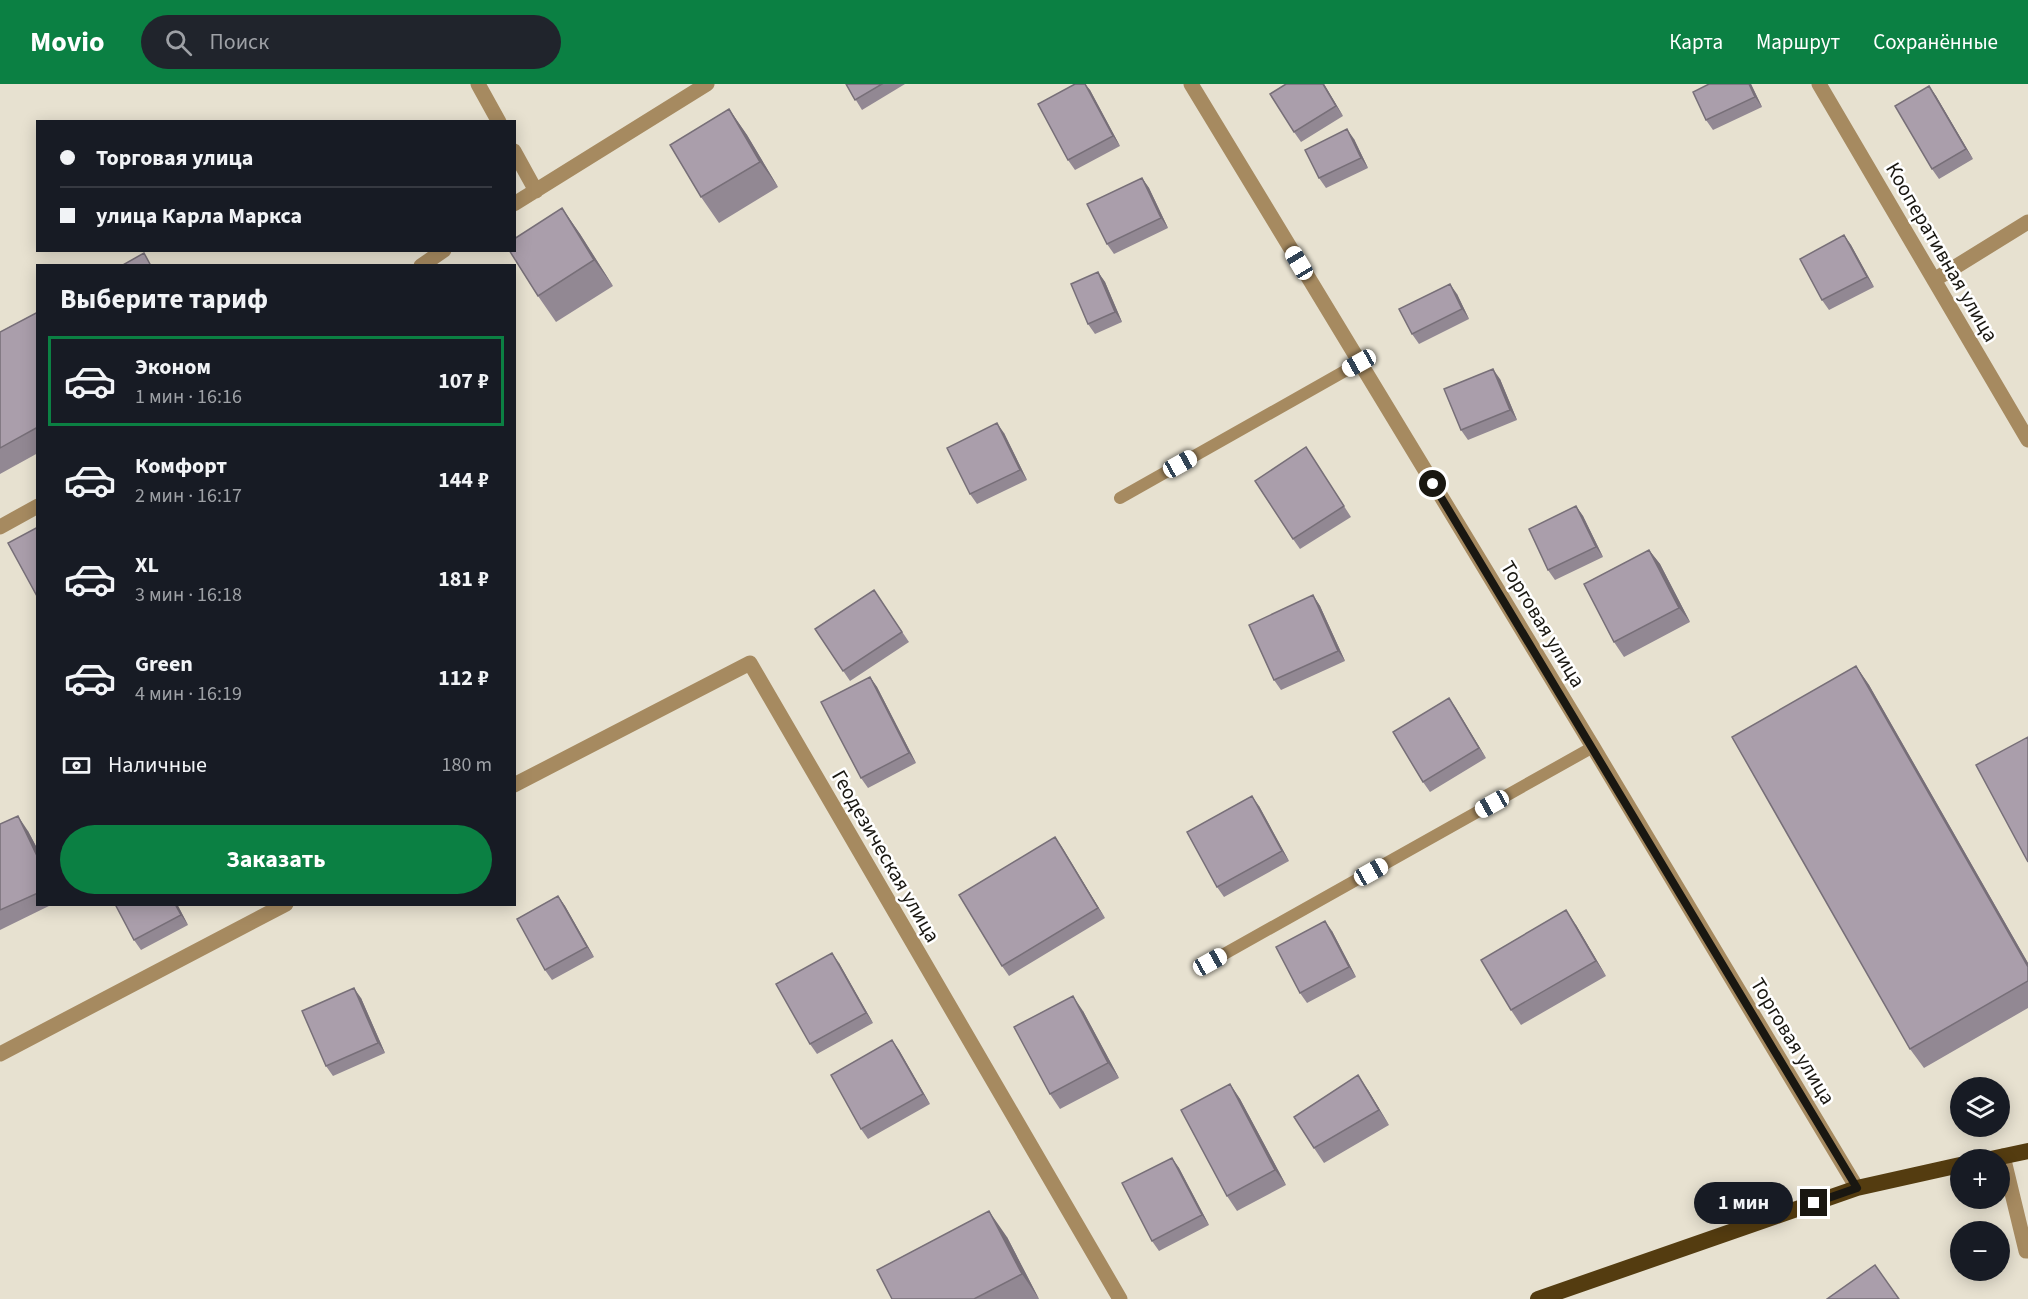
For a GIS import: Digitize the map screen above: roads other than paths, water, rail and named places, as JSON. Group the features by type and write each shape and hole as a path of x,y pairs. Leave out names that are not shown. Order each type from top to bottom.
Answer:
{"highway":[{"path":"2010,1155 2028,1151"},
{"path":"1538,1299 1857,1188 1950,1167"}],"street":[{"path":"478,84 498,120"},
{"path":"516,203 707,84"},
{"name":"Торговая улица","path":"1191,84 1857,1188"},
{"name":"Кооперативная улица","path":"1819,84 2028,440"},
{"path":"516,155 536,191"},
{"path":"1934,280 2028,222"},
{"path":"424,264 441,252"},
{"path":"0,527 36,507"},
{"name":"Геодезическая улица","path":"516,784 750,663 1120,1299"},
{"path":"0,1054 282,906"},
{"path":"2010,1185 2026,1251 2028,1251"}],"lane":[{"path":"1120,498 1359,363"},
{"path":"1210,962 1593,747"}]}
